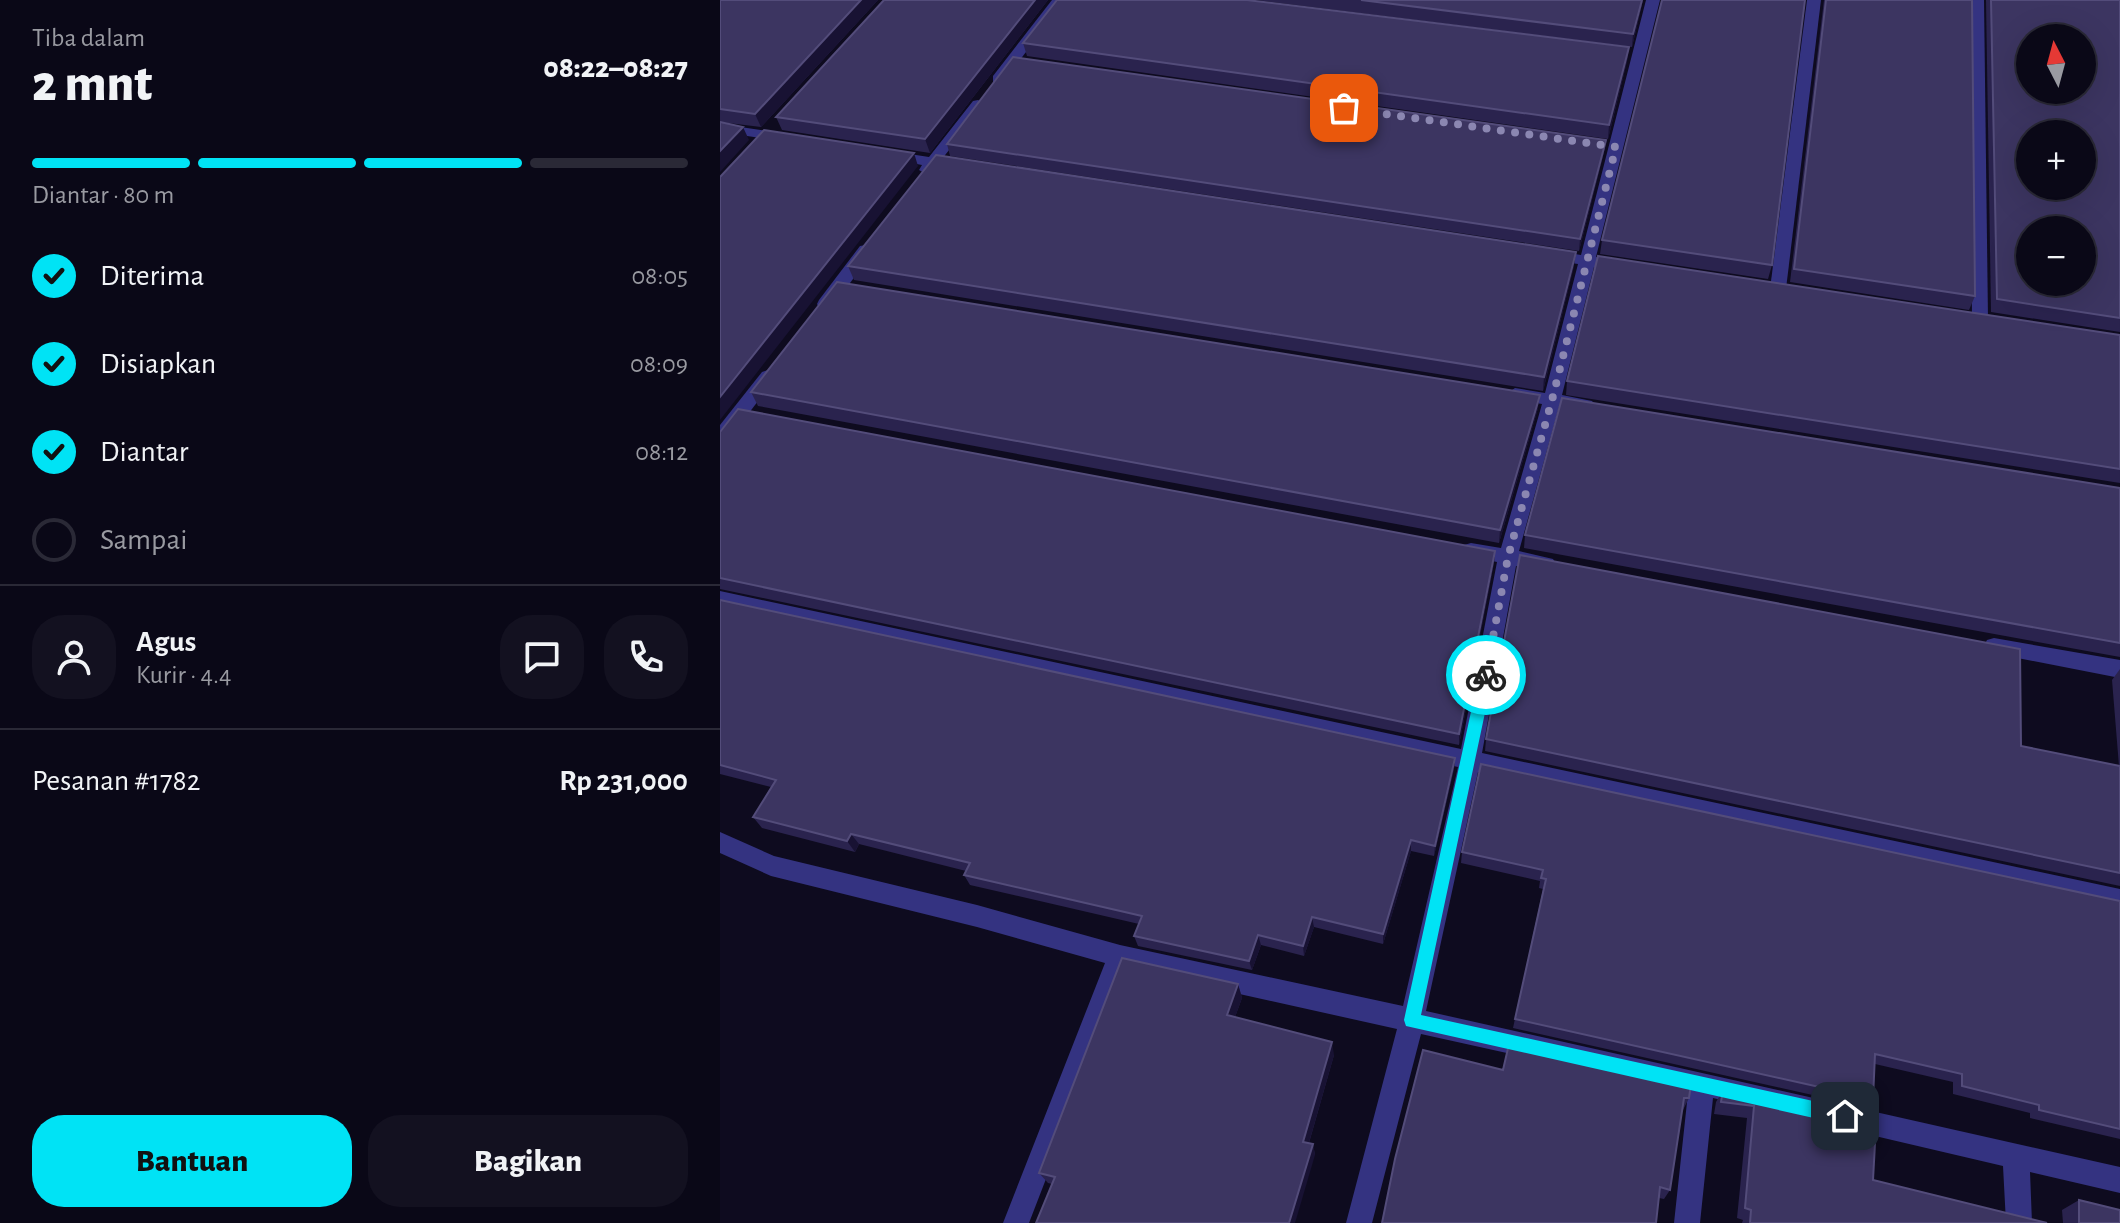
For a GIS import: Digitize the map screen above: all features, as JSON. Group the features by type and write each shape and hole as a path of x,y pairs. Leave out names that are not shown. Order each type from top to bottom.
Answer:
{"street":[{"path":"913,187 1019,62 1059,0"},
{"path":"1359,1223 1412,1020 1470,760 1508,557 1559,401 1608,146 1631,54 1653,0"},
{"path":"1778,289 1814,0"},
{"path":"1977,0 1980,320"},
{"path":"720,128 811,142"},
{"path":"871,152 978,169"},
{"path":"819,311 847,288 876,237"},
{"path":"1538,253 1644,269"},
{"path":"720,438 748,413 780,361"},
{"path":"1490,390 1612,410"},
{"path":"1448,545 1571,568"},
{"path":"720,599 2120,900"},
{"path":"1979,643 2120,669"},
{"path":"720,842 771,866 977,916 1120,956 1702,1083 2120,1180"},
{"path":"1016,1223 1120,956"},
{"path":"1687,1223 1702,1083"},
{"path":"2016,1156 2019,1223"}],"building":[{"path":"720,0 861,0 755,114 720,109"},
{"path":"884,0 1035,0 925,139 776,117"},
{"path":"1057,0 1247,0 1629,47 1609,125 1023,43"},
{"path":"1361,0 1642,0 1633,34"},
{"path":"1662,0 1805,0 1772,265 1602,240"},
{"path":"1826,0 1972,0 1975,296 1794,269"},
{"path":"1991,0 2120,0 2120,318 1997,299"},
{"path":"1013,57 1606,140 1580,239 947,144"},
{"path":"720,122 743,127 720,151"},
{"path":"764,130 914,153 720,397 720,177"},
{"path":"936,155 1576,252 1544,377 848,266"},
{"path":"1598,256 2120,335 2120,469 1567,381"},
{"path":"837,282 1540,395 1500,530 751,392"},
{"path":"1562,398 2120,488 2120,643 1525,535"},
{"path":"738,409 1495,551 1459,734 720,578 720,432"},
{"path":"1520,555 2020,649 2021,746 2120,766 2120,873 1486,739"},
{"path":"720,600 1455,758 1435,846 1411,840 1383,934 1312,917 1303,946 1258,935 1249,961 1134,936 1142,916 964,875 970,863 851,834 847,841 753,817 776,780 720,765"},
{"path":"1481,764 2120,901 2120,1129 2039,1110 2039,1105 1962,1086 1962,1074 1875,1054 1873,1099 1515,1019 1546,879 1541,878 1543,870 1462,852"},
{"path":"1122,958 1238,984 1227,1015 1332,1042 1303,1142 1313,1144 1289,1223 1036,1223 1055,1177 1039,1173"},
{"path":"1509,1044 1691,1084 1689,1098 1684,1098 1670,1190 1660,1187 1656,1223 1382,1223 1423,1050 1503,1070"},
{"path":"1723,1090 1876,1125 1873,1180 2047,1223 1750,1223 1751,1210 1745,1208 1754,1106 1721,1102"},
{"path":"2079,1200 2120,1210 2120,1223 2079,1223"}],"way so far":[{"path":"1344,108 1616,147 1552,400 1508,557 1486,675"}],"route":[{"path":"1486,675 1412,1020 1845,1116"}]}
